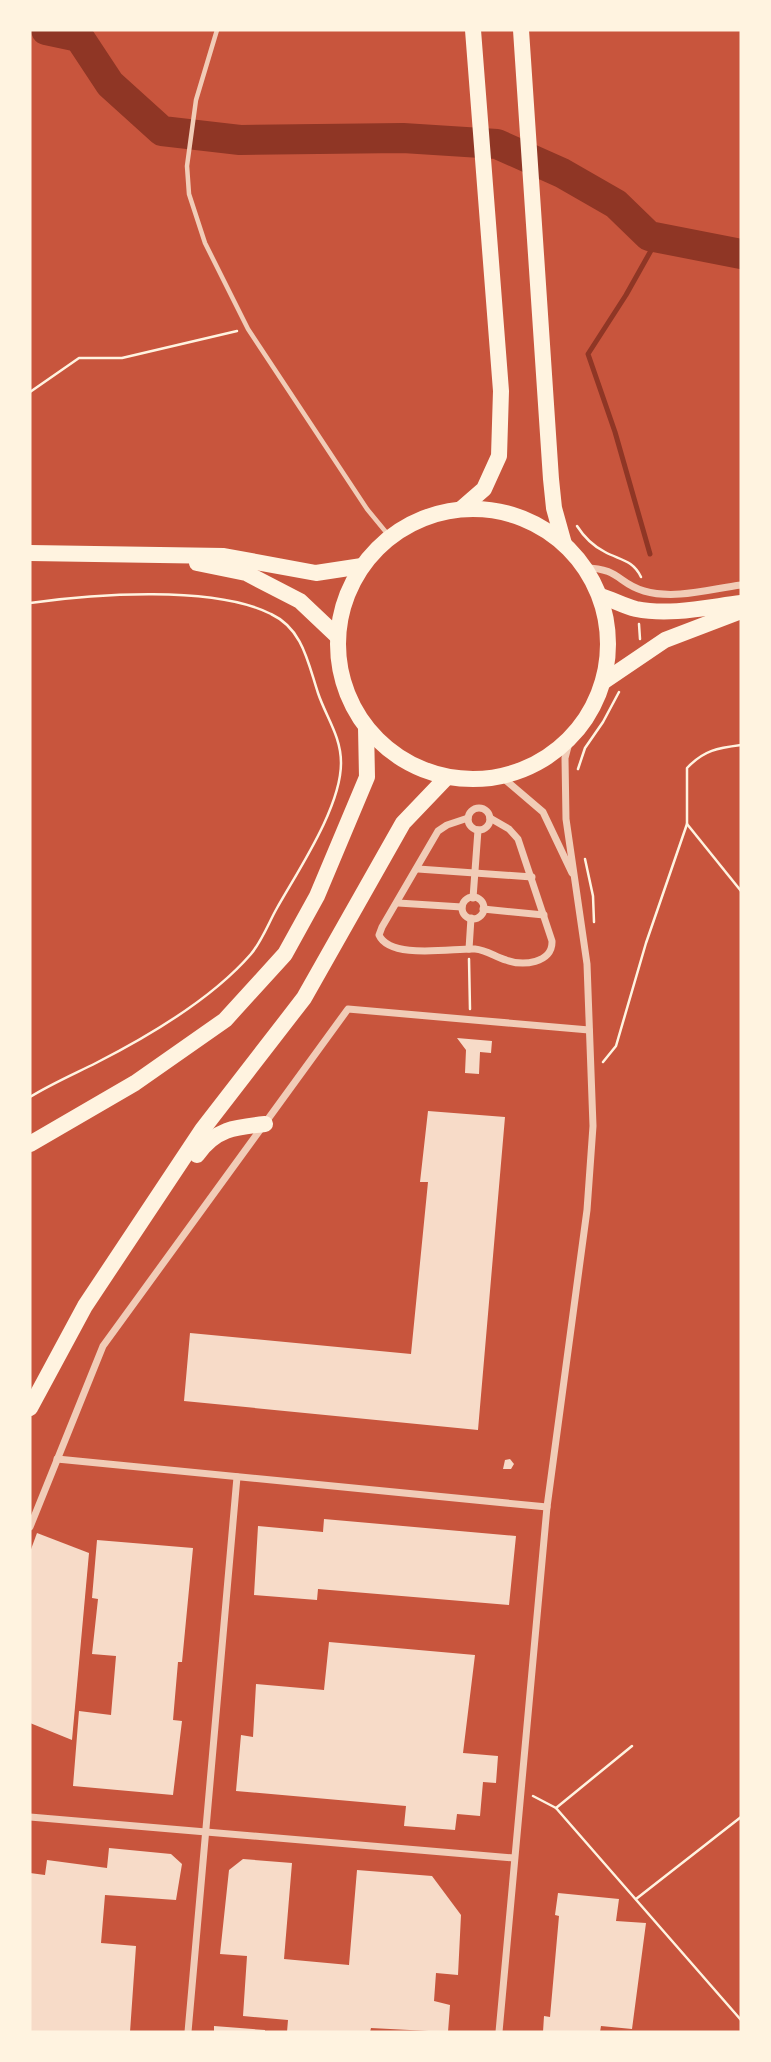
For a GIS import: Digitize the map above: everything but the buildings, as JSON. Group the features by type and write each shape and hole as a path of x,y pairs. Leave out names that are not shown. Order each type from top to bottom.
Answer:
{"main road":[{"path":"461,509 484,489 499,456 501,391 473,30"},
{"path":"521,30 551,479 554,508 564,544"},
{"path":"461,509 488,510 516,516 541,527 564,544 585,568 600,596 609,638 608,660 596,702 570,738 550,756 527,769 502,776 474,779 447,777 416,767 388,750 366,727 349,699 339,668 337,636 341,611 349,588 362,566 390,537 411,524 435,514 461,509"},
{"path":"30,553 224,556 316,573 362,566"},
{"path":"153,554 246,573 300,601 337,636"},
{"path":"600,596 638,609 691,610 741,603"},
{"path":"603,682 665,640 741,611"},
{"path":"30,1144 135,1083 225,1020 285,954 317,896 367,776 366,727"},
{"path":"30,1408 85,1306 202,1130 304,998 403,823 447,777"},
{"path":"85,1306 207,1141 233,1127 265,1124"}],"street":[{"path":"585,568 603,568 642,591 670,595 741,585"},
{"path":"499,2032 547,1507 587,1210 593,1126 587,964 566,819 565,758 570,738"},
{"path":"502,776 543,812 577,883"},
{"path":"480,809 490,818 509,829 519,839 552,941 552,949 547,957 534,962 506,961 491,953 469,949 446,952 390,947 382,943 379,935 438,831 468,818 472,811 480,809"},
{"path":"468,818 470,825 478,830"},
{"path":"478,830 488,825 490,818"},
{"path":"473,898 478,830"},
{"path":"418,869 532,877"},
{"path":"473,898 482,903 483,909 477,918 464,915 462,907 465,900 473,898"},
{"path":"398,903 462,907"},
{"path":"483,909 544,915"},
{"path":"469,949 471,918"},
{"path":"30,1527 103,1346 348,1009 589,1030"},
{"path":"57,1459 547,1507"},
{"path":"188,2032 237,1477"},
{"path":"30,1817 514,1858"}],"lane":[{"path":"217,30 196,100 187,166 189,194 205,243 248,329 367,509 390,537"}],"path":[{"path":"30,392 79,358 122,358 248,329"},
{"path":"571,516 585,539 605,552 626,560 637,569 642,579 642,591"},
{"path":"30,603 123,595 177,595 215,598 271,613 296,634 312,667 318,694 333,726 341,764 339,779 319,833 253,952 219,986 183,1011 98,1062 30,1097"},
{"path":"638,609 642,654"},
{"path":"577,774 585,748 623,687"},
{"path":"597,1056 598,1069 616,1046 646,943 687,824 687,768 699,755 723,747 741,745"},
{"path":"687,824 741,891"},
{"path":"585,860 593,897 594,923"},
{"path":"469,949 469,1019"},
{"path":"556,1808 632,1746"},
{"path":"521,1789 556,1808 741,2020"},
{"path":"636,1899 741,1817"}],"waterway":[{"path":"46,30 79,37 110,84 162,131 240,140 403,138 497,144 562,173 616,204 649,236 741,254"},
{"path":"650,554 615,432 588,354 658,238"}]}
